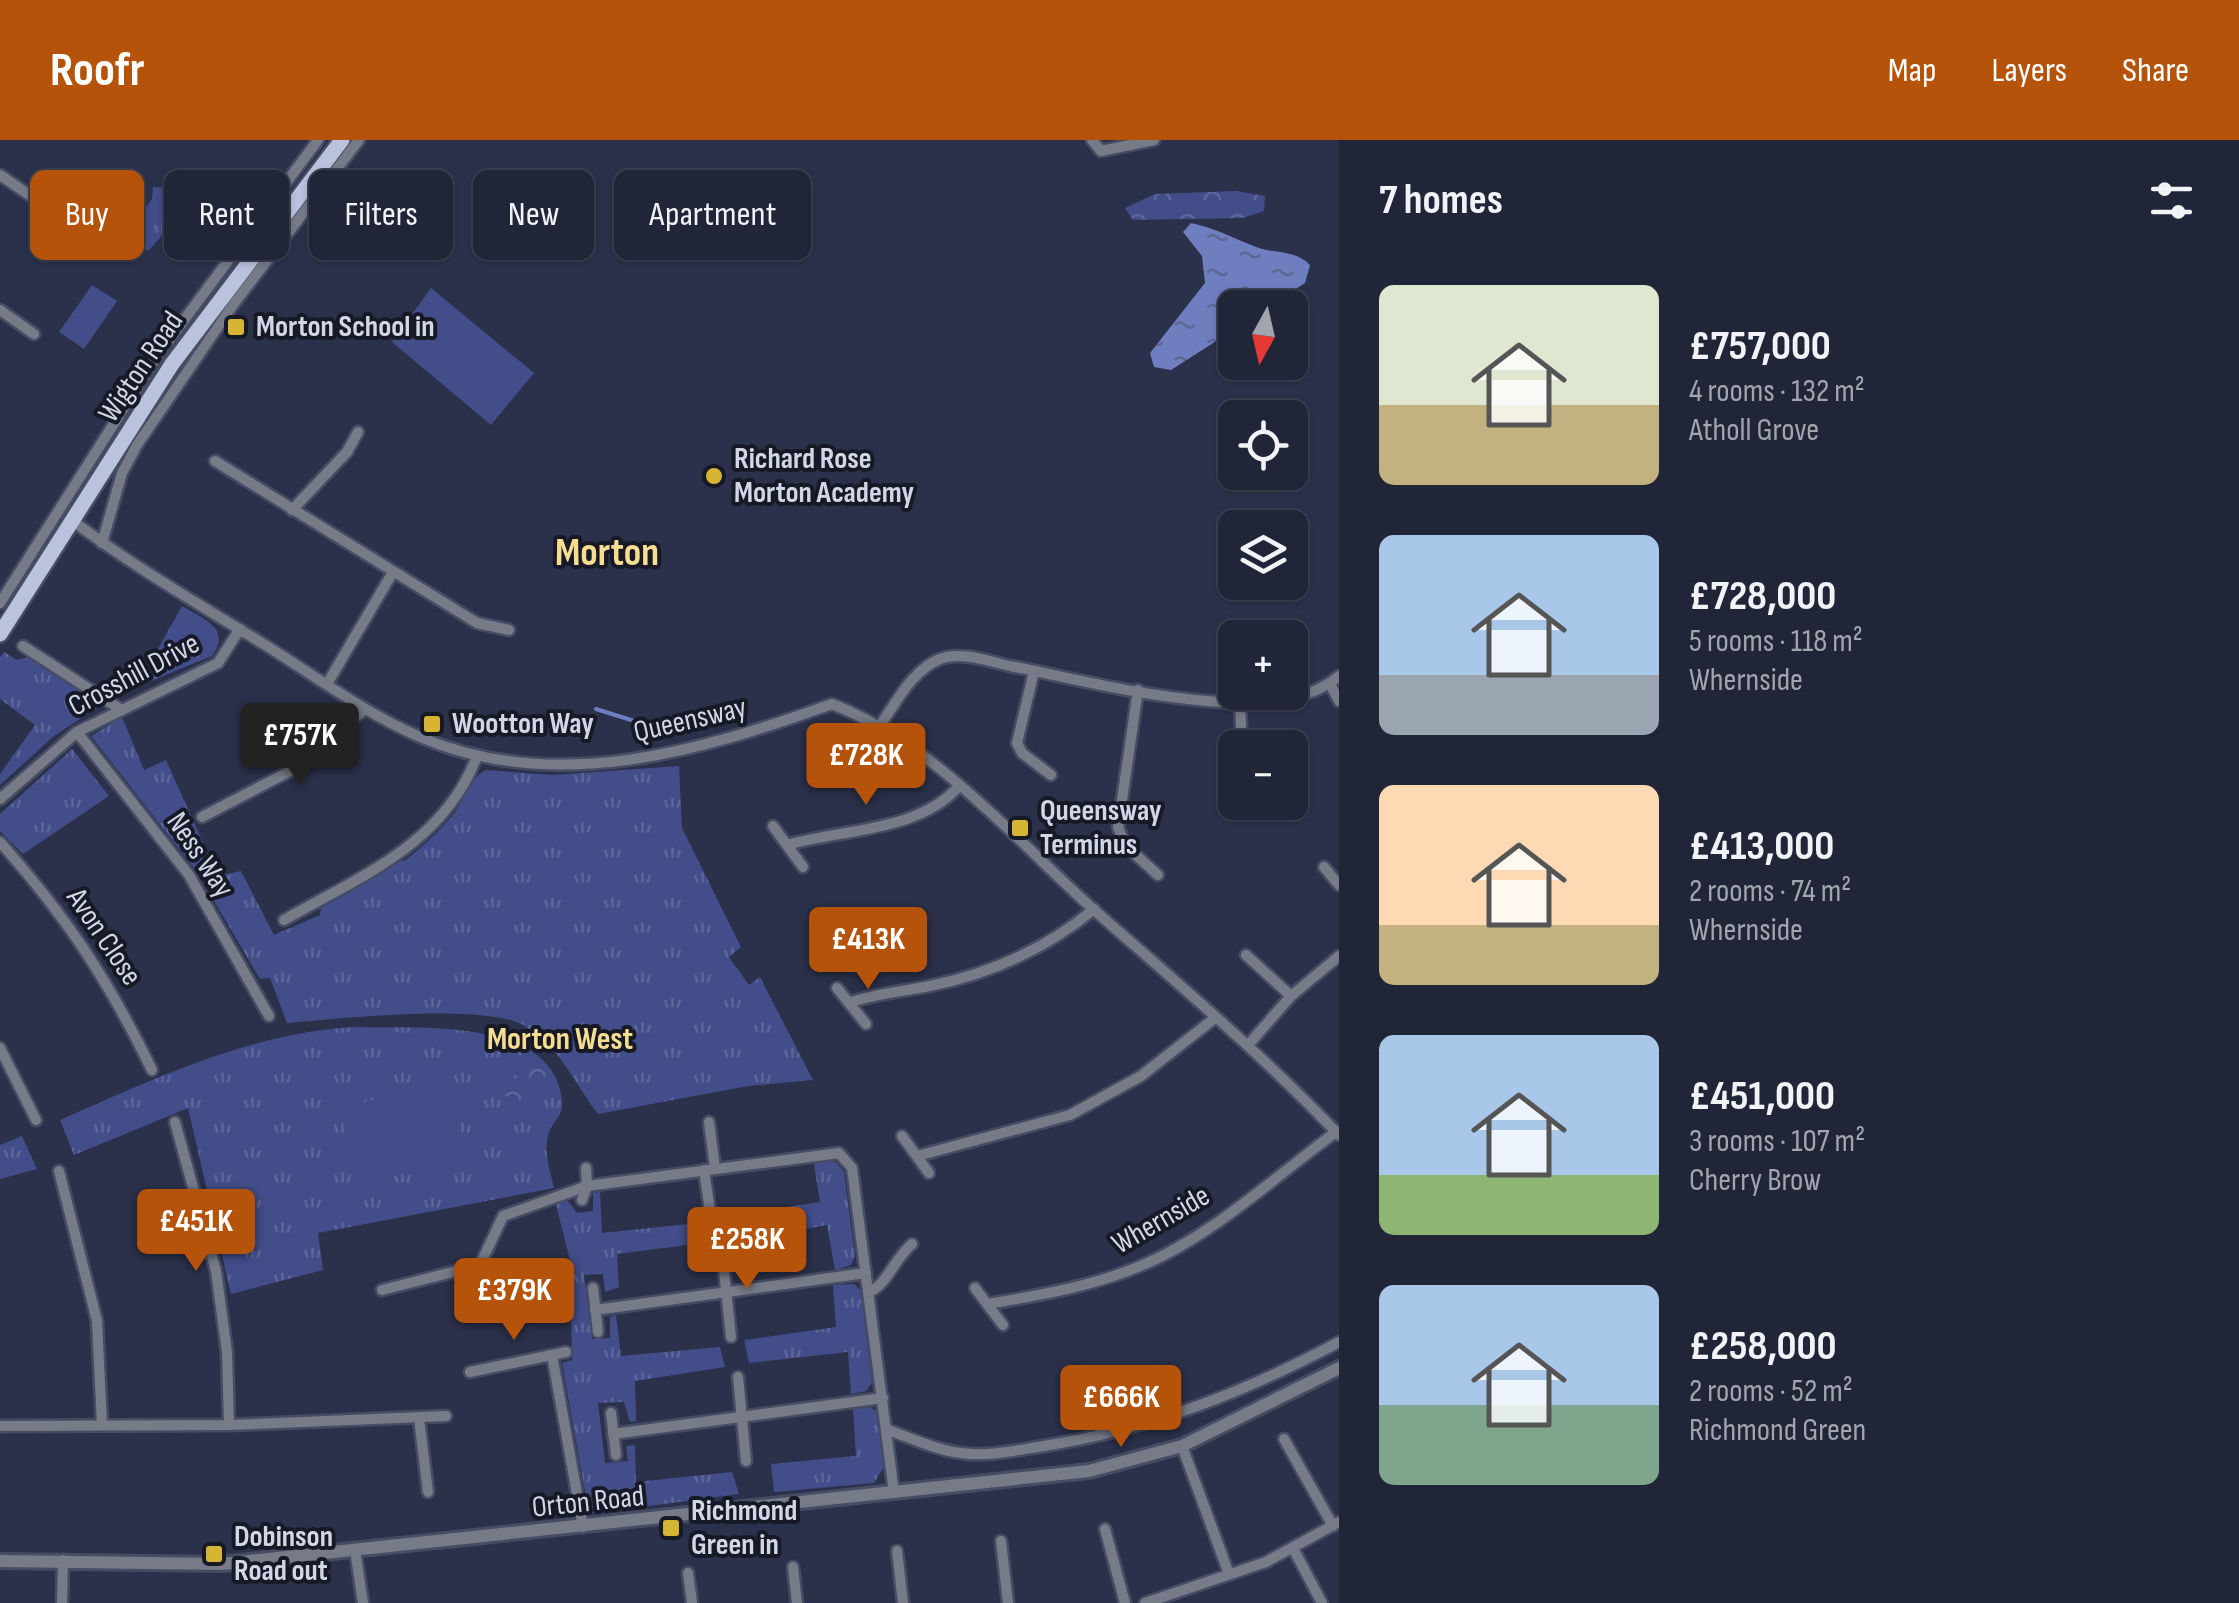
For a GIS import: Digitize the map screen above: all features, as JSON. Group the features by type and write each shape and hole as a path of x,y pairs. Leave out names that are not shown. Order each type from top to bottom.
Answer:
{"main road":[{"name":"Wigton Road","path":"0,634 172,364 342,140"}],"street":[{"name":"Wigton Road","path":"0,602 155,360 318,140"},
{"name":"Wigton Road","path":"102,544 122,474 136,444 233,305 359,140"},
{"path":"1092,140 1101,151 1154,140"},
{"path":"0,175 30,196"},
{"path":"0,310 34,334"},
{"path":"292,510 346,452 358,432"},
{"path":"215,461 478,623 509,630"},
{"name":"Queensway","path":"73,521 102,544 365,709 422,738 477,756 578,765 649,758 735,738 832,704 879,726 959,786 1249,1044 1338,1133"},
{"path":"328,684 393,572"},
{"name":"Crosshill Drive","path":"0,799 77,732 218,663 240,630"},
{"path":"23,646 120,709"},
{"path":"879,726 921,669 952,655 1138,690 1218,699"},
{"path":"1034,670 1017,742 1022,753 1051,775"},
{"path":"1308,690 1334,680 1339,701"},
{"path":"1138,690 1118,827 1126,845 1158,875"},
{"path":"202,817 290,770 365,709"},
{"name":"Ness Way","path":"77,732 190,875 269,1016"},
{"path":"284,920 419,839 450,810 477,756"},
{"path":"787,845 860,831 919,813 950,797 959,786"},
{"path":"774,826 802,867"},
{"name":"Avon Close","path":"0,842 61,912 113,991 152,1070"},
{"path":"1324,867 1339,884"},
{"path":"851,1002 937,984 1001,964 1038,948 1094,910"},
{"path":"1246,955 1291,996"},
{"path":"1249,1044 1291,996 1339,956"},
{"path":"837,988 866,1024"},
{"path":"917,1156 1070,1116 1141,1076 1216,1018"},
{"path":"0,1048 36,1120"},
{"path":"174,1122 216,1271 227,1352 229,1425"},
{"path":"709,1122 710,1211"},
{"name":"Whernside","path":"988,1304 1060,1292 1146,1264 1213,1223 1338,1133"},
{"path":"902,1136 929,1172"},
{"path":"382,1290 480,1265 503,1216 588,1186 839,1154 852,1168 894,1494"},
{"path":"582,1200 588,1186 586,1168"},
{"path":"58,1171 97,1321 102,1425"},
{"path":"868,1292 884,1283 895,1259 912,1244"},
{"path":"722,1252 731,1338"},
{"path":"596,1310 866,1273"},
{"path":"593,1288 598,1332"},
{"path":"975,1288 1003,1325"},
{"path":"888,1430 958,1453 1007,1452 1081,1440 1163,1420 1230,1396 1339,1342"},
{"path":"470,1372 566,1352"},
{"path":"552,1355 583,1527"},
{"name":"Orton Road","path":"0,1561 222,1564 1089,1471 1182,1446 1339,1368"},
{"path":"738,1377 746,1461"},
{"path":"613,1434 883,1398"},
{"path":"611,1413 616,1456"},
{"path":"0,1426 229,1425 446,1416"},
{"path":"419,1418 428,1492"},
{"path":"1145,1603 1294,1550 1336,1524 1284,1439"},
{"path":"1182,1446 1228,1574"},
{"path":"1106,1529 1125,1603"},
{"path":"1001,1541 1008,1603"},
{"path":"355,1550 362,1603"},
{"path":"1294,1550 1322,1603"},
{"path":"897,1551 903,1603"},
{"path":"62,1603 63,1560"},
{"path":"793,1567 798,1603"},
{"path":"688,1572 692,1603"}],"green space":[{"path":"153,187 164,187 164,233 148,251 144,248 144,210 152,199"},
{"path":"1236,191 1265,196 1264,211 1243,218 1133,220 1125,208 1155,194"},
{"path":"92,285 117,301 84,349 59,332"},
{"path":"431,288 534,373 491,425 392,342"},
{"path":"182,606 206,620 217,632 219,639 212,656 121,693 145,653 153,658"},
{"path":"4,652 17,660 32,656 70,678 88,692 97,708 54,736 0,785 0,774 35,725 0,699 0,657"},
{"path":"122,717 144,770 166,760 218,876 241,871 274,935 320,915 322,903 397,860 411,856 452,816 471,784 486,770 553,775 679,766 682,828 741,947 729,957 749,985 760,977 813,1080 748,1086 598,1114 548,1045 525,1026 505,1019 445,1013 287,1023 270,978 260,979 197,872 91,736"},
{"path":"72,749 109,796 23,854 0,831 0,814"},
{"path":"358,1027 480,1033 510,1041 536,1054 554,1074 562,1102 547,1142 554,1188 318,1233 323,1270 231,1294 188,1108 74,1155 60,1120 243,1047 319,1030"},
{"path":"515,1046 547,1074 517,1107 502,1093 518,1076 502,1060"},
{"path":"450,1086 464,1164 354,1183 340,1106"},
{"path":"22,1136 37,1169 0,1179 0,1145"},
{"path":"813,1158 836,1162 844,1172 855,1256 851,1265 835,1270 827,1225 732,1243 726,1216 820,1202"},
{"path":"600,1192 602,1233 707,1222 711,1242 617,1254 619,1287 605,1292 603,1274 584,1275 592,1339 610,1338 610,1317 616,1315 621,1356 720,1347 725,1367 635,1381 636,1421 630,1422 624,1402 598,1403 605,1463 628,1461 626,1446 635,1445 636,1482 732,1472 739,1494 589,1514 562,1363 572,1360 570,1260 556,1205 566,1199 577,1213 593,1211 593,1193"},
{"path":"854,1284 861,1291 872,1383 866,1391 851,1394 848,1352 749,1363 744,1340 836,1327 833,1285"},
{"path":"870,1407 877,1411 884,1467 874,1483 774,1492 771,1464 856,1456 853,1409"}],"water":[{"path":"1191,223 1259,248 1292,255 1310,265 1305,283 1294,290 1218,290 1218,340 1171,370 1154,367 1150,353 1205,283 1202,256 1183,232"}],"waterway":[{"path":"596,709 644,724 697,715"}],"place":[{"name":"Morton School in","path":"236,327"},
{"name":"Richard Rose Morton Academy","path":"714,476"},
{"name":"Wootton Way","path":"432,724"},
{"name":"Queensway Terminus","path":"1020,828"},
{"name":"Richmond Green in","path":"671,1528"},
{"name":"Dobinson Road out","path":"214,1554"}],"district":[{"name":"Morton","path":"607,553"},
{"name":"Morton West","path":"560,1039"}]}
